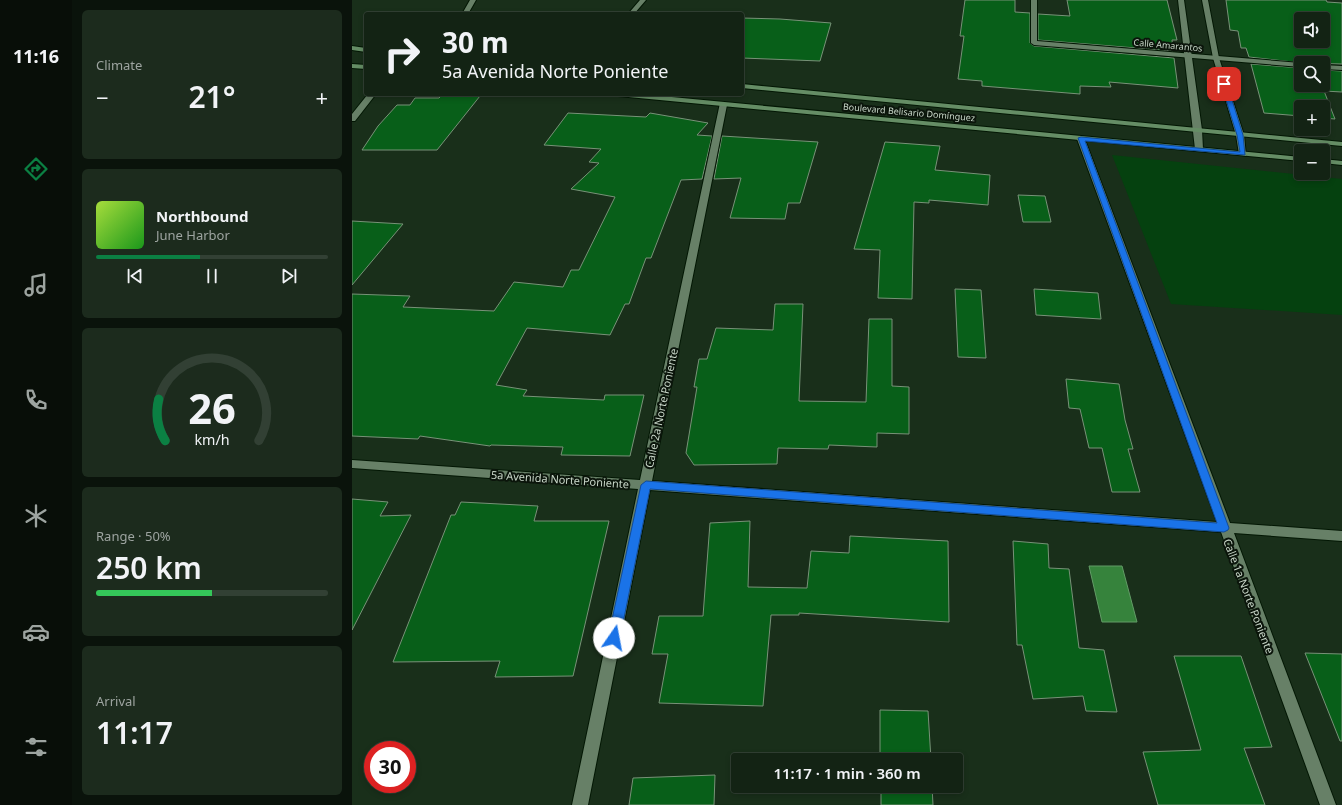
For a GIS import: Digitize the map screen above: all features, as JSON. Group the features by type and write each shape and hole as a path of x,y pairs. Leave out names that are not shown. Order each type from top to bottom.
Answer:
{"main road":[{"path":"352,48 364,50"},
{"path":"352,66 364,67"},
{"name":"Boulevard Belisario Domínguez","path":"744,86 1342,144"},
{"name":"Boulevard Belisario Domínguez","path":"637,96 1294,158"},
{"path":"1330,162 1342,163"}],"street":[{"path":"466,12 473,0"},
{"path":"633,12 642,0"},
{"name":"Calle Amarantos","path":"1034,0 1034,43 1294,64"},
{"path":"1181,0 1198,130 1199,149"},
{"path":"1205,0 1216,58 1240,135 1243,154"},
{"path":"1330,67 1342,68"},
{"path":"352,119 370,96"},
{"name":"Calle 2a Norte Poniente","path":"580,805 723,105"},
{"name":"Calle 1a Norte Poniente","path":"1081,138 1224,528 1328,805"},
{"name":"5a Avenida Norte Poniente","path":"352,464 1342,536"}],"shaded area":[{"path":"1112,155 1294,174 1294,180 1330,180 1330,178 1342,179 1342,315 1171,304"},
{"path":"1089,566 1122,566 1137,622 1102,622"}],"building":[{"path":"965,0 1015,0 1015,12 1030,13 1030,43 1034,46 1174,58 1178,88 1109,82 1111,87 1080,86 1080,94 982,86 982,81 958,79 964,36 960,36"},
{"path":"1067,0 1167,0 1177,40 1172,40 1173,51 1038,40 1038,14 1070,16"},
{"path":"1226,0 1326,0 1327,2 1342,3 1342,64 1330,64 1330,56 1294,56 1294,62 1249,57 1246,48 1241,48 1238,31 1230,30"},
{"path":"744,18 831,23 820,61 744,58"},
{"path":"1251,64 1294,67 1294,92 1324,92 1328,100 1294,100 1294,115 1264,113"},
{"path":"1330,70 1342,71 1342,92 1330,91"},
{"path":"441,96 480,96 437,150 362,150 378,126 397,105 410,105 415,98 439,98"},
{"path":"1330,106 1335,119 1330,119"},
{"path":"568,113 646,117 650,113 708,123 697,135 712,136 702,179 681,180 651,258 646,258 629,304 625,304 610,335 527,328 496,385 527,390 523,396 604,400 605,395 644,395 630,456 561,455 563,447 490,446 420,436 418,439 352,436 352,294 410,296 403,307 494,311 514,282 563,287 571,270 579,270 615,197 571,189 599,163 589,162 601,149 544,145"},
{"path":"722,136 818,142 800,203 788,203 785,219 730,218 741,178 714,179"},
{"path":"885,142 940,146 935,170 990,175 988,205 929,200 929,203 914,202 912,299 878,298 880,250 854,249"},
{"path":"1018,195 1045,196 1051,222 1023,222"},
{"path":"352,221 403,224 352,285"},
{"path":"955,289 981,290 986,358 958,357"},
{"path":"1034,289 1098,293 1101,319 1036,315"},
{"path":"775,304 803,304 799,401 866,402 869,319 892,319 892,386 909,387 909,434 877,433 877,447 829,445 828,449 778,448 777,464 694,465 686,453 697,387 694,387 699,359 707,359 716,328 773,330"},
{"path":"1066,379 1119,384 1125,420 1133,449 1128,449 1140,492 1112,492 1102,448 1089,448 1080,409 1069,408"},
{"path":"352,499 388,502 380,516 411,515 352,630"},
{"path":"461,502 538,506 534,521 609,521 573,676 495,677 500,661 393,662 451,515 455,515"},
{"path":"750,521 748,587 807,588 811,551 849,553 850,536 948,541 949,622 799,613 799,615 771,615 763,706 659,703 668,654 652,654 659,616 703,616 710,523"},
{"path":"1013,541 1048,544 1049,568 1069,569 1079,648 1104,650 1117,712 1086,711 1083,696 1033,699 1022,645 1017,645"},
{"path":"1305,653 1342,654 1342,741 1340,741"},
{"path":"1174,656 1241,656 1272,747 1244,748 1265,805 1158,805 1143,752 1201,750"},
{"path":"880,710 928,711 931,753 880,753"},
{"path":"715,775 714,805 629,805 633,778"},
{"path":"881,793 932,793 933,805 881,805"}],"route":[{"path":"614,638 646,485 1224,528 1081,138 1243,154 1240,135 1224,84"}]}
